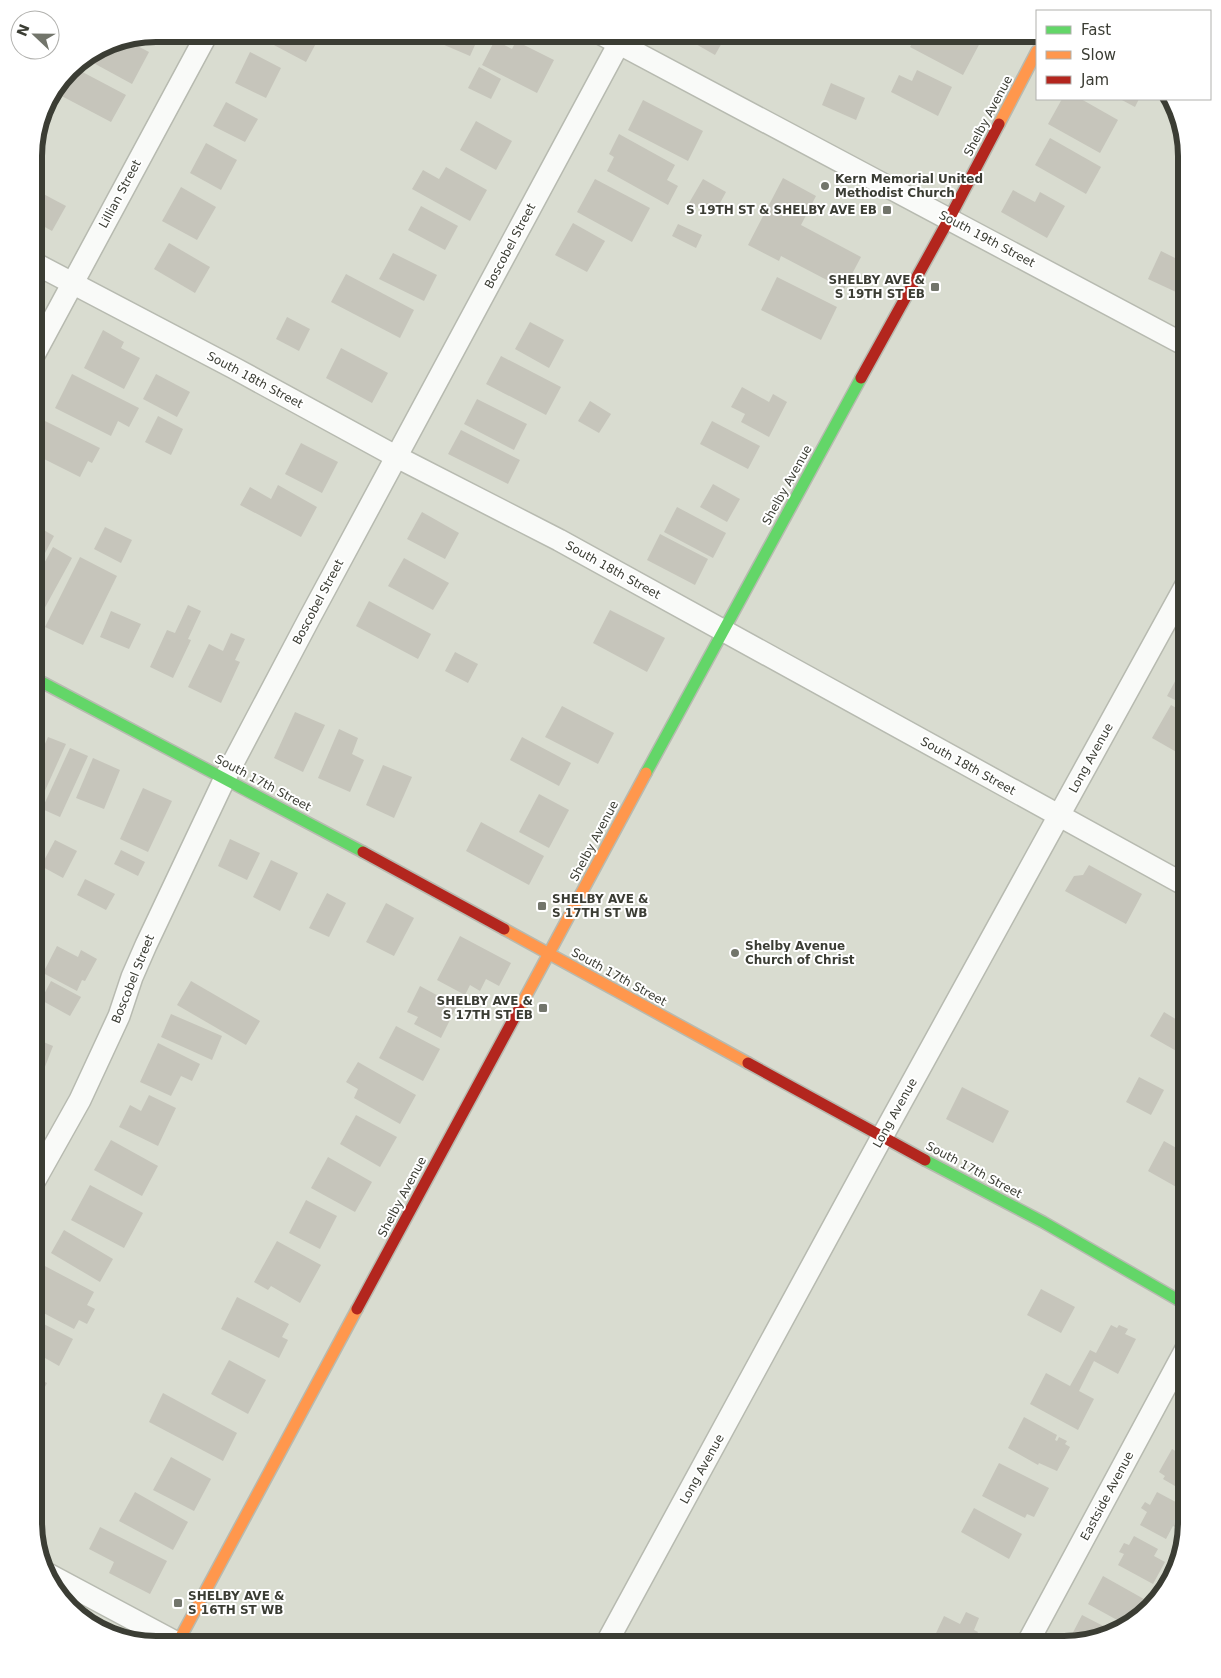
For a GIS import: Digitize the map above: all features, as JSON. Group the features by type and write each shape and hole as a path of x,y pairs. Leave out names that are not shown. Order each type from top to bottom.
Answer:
{"street":[{"name":"Lillian Street","path":"43,338 203,42"},
{"name":"Boscobel Street","path":"42,1167 84,1092 119,1016 132,977 146,945 225,778 396,457 612,42"},
{"name":"South 19th Street","path":"625,43 1178,341"},
{"name":"Shelby Avenue","path":"183,1635 722,631 949,219 1036,53"},
{"name":"South 18th Street","path":"43,268 234,368 396,457 559,540 1178,881"},
{"name":"Long Avenue","path":"611,1636 1178,600"},
{"name":"South 17th Street","path":"43,683 388,865 882,1137 1044,1222 1178,1301"},
{"name":"Eastside Avenue","path":"1031,1636 1178,1364"},
{"path":"58,1580 161,1635"}],"building":[{"path":"268,42 317,42 306,62"},
{"path":"443,42 476,42 470,56 442,44"},
{"path":"494,42 499,42 512,49 515,42 519,42 554,60 537,93 482,65"},
{"path":"693,43 722,43 715,55"},
{"path":"912,43 980,43 963,75 910,47"},
{"path":"135,45 149,52 132,84 92,62 127,46"},
{"path":"250,52 281,68 266,98 235,83"},
{"path":"479,67 501,79 491,99 468,88"},
{"path":"917,70 952,87 938,116 891,92 899,75 912,81"},
{"path":"81,71 126,95 111,122 60,95"},
{"path":"831,83 865,98 856,120 822,105"},
{"path":"643,100 703,131 688,161 628,130"},
{"path":"1061,100 1083,100 1118,120 1100,153 1048,124"},
{"path":"1122,100 1138,100 1135,107"},
{"path":"226,102 258,119 245,142 213,126"},
{"path":"49,118 52,119 45,132"},
{"path":"476,121 512,141 496,170 460,150"},
{"path":"619,134 675,165 667,180 678,186 668,205 607,171 614,157 609,154"},
{"path":"1050,138 1101,167 1086,194 1035,165"},
{"path":"206,143 237,160 221,190 190,173"},
{"path":"446,167 487,190 470,221 412,189 423,170 439,179"},
{"path":"783,178 816,196 801,225 861,257 844,289 781,256 779,261 748,245"},
{"path":"595,179 650,208 632,242 577,212"},
{"path":"703,179 726,192 713,216 689,203"},
{"path":"181,187 216,207 197,240 162,221"},
{"path":"1013,190 1035,202 1040,192 1065,206 1047,238 1001,212"},
{"path":"43,194 66,206 52,231 43,226"},
{"path":"421,206 458,226 445,250 408,230"},
{"path":"573,223 605,241 587,272 555,255"},
{"path":"678,224 702,235 696,248 672,236"},
{"path":"169,243 210,267 195,293 154,269"},
{"path":"1161,251 1178,260 1178,288 1176,292 1148,279"},
{"path":"393,253 437,275 424,301 379,279"},
{"path":"346,274 414,310 400,338 331,302"},
{"path":"777,277 837,307 821,340 761,310"},
{"path":"287,317 310,329 299,351 276,339"},
{"path":"530,322 564,340 549,368 515,349"},
{"path":"103,330 124,342 121,348 140,358 124,389 84,368"},
{"path":"341,348 388,373 372,403 326,378"},
{"path":"501,356 561,387 546,415 486,384"},
{"path":"72,374 139,408 129,427 118,421 111,436 55,408"},
{"path":"156,374 190,392 177,417 143,399"},
{"path":"742,387 769,402 773,394 787,402 769,437 741,422 745,414 731,407"},
{"path":"477,399 527,424 514,450 464,424"},
{"path":"590,401 611,414 599,433 578,421"},
{"path":"158,416 183,429 171,455 145,442"},
{"path":"45,421 100,448 92,463 88,461 80,477 43,458 43,425"},
{"path":"712,421 760,446 748,469 700,444"},
{"path":"461,430 520,460 508,484 448,454"},
{"path":"301,443 338,462 322,493 285,474"},
{"path":"713,484 740,499 727,522 700,507"},
{"path":"278,485 317,507 301,537 240,505 250,487 271,499"},
{"path":"677,507 726,533 713,558 664,532"},
{"path":"422,512 459,533 445,559 407,539"},
{"path":"105,527 132,540 121,563 94,549"},
{"path":"43,529 54,536 43,557"},
{"path":"660,534 708,559 695,585 647,560"},
{"path":"53,547 72,558 43,612 43,566"},
{"path":"80,557 117,576 83,645 45,627"},
{"path":"404,558 449,583 433,610 388,586"},
{"path":"369,601 431,634 418,659 356,626"},
{"path":"188,605 201,611 188,639 191,640 173,678 150,667 167,630 175,633"},
{"path":"610,610 665,638 647,672 593,643"},
{"path":"111,611 141,624 129,649 100,637"},
{"path":"231,633 245,639 235,660 240,662 221,703 188,687 209,644 223,651"},
{"path":"455,652 478,664 468,683 445,671"},
{"path":"1178,676 1178,702 1167,696"},
{"path":"1171,705 1178,709 1178,753 1152,738"},
{"path":"562,706 614,733 598,764 545,737"},
{"path":"295,712 325,725 303,772 274,758"},
{"path":"339,729 358,738 352,754 364,760 350,792 318,778"},
{"path":"48,737 66,744 43,796 43,749"},
{"path":"522,737 571,763 559,786 510,760"},
{"path":"70,748 88,756 60,817 43,808"},
{"path":"93,758 120,770 104,809 76,798"},
{"path":"383,765 412,777 394,818 366,805"},
{"path":"143,788 172,801 148,852 120,839"},
{"path":"539,794 569,810 549,848 519,832"},
{"path":"481,822 544,856 529,885 466,851"},
{"path":"230,839 260,853 247,880 218,866"},
{"path":"55,840 77,851 63,878 42,867 42,863"},
{"path":"121,850 145,862 138,876 114,864"},
{"path":"271,860 298,873 280,911 253,897"},
{"path":"1089,865 1142,894 1126,924 1065,891 1074,876 1083,875"},
{"path":"85,879 115,894 106,910 77,895"},
{"path":"327,893 346,903 329,937 309,928"},
{"path":"386,903 414,918 394,956 366,942"},
{"path":"460,936 511,963 499,986 486,979 480,991 470,985 465,995 437,980"},
{"path":"57,946 78,957 81,950 97,959 85,981 82,980 77,991 43,973"},
{"path":"51,981 81,997 70,1016 42,1001"},
{"path":"191,981 260,1021 246,1045 177,1005"},
{"path":"420,986 457,1006 441,1038 414,1024 418,1017 407,1012"},
{"path":"1164,1012 1178,1021 1178,1052 1150,1036"},
{"path":"171,1014 222,1036 212,1060 161,1037"},
{"path":"396,1026 440,1049 423,1081 379,1058"},
{"path":"42,1042 53,1046 42,1072"},
{"path":"158,1043 200,1064 192,1081 181,1076 171,1096 140,1082"},
{"path":"358,1062 416,1095 400,1124 354,1098 358,1089 346,1082"},
{"path":"1139,1077 1164,1090 1151,1115 1126,1102"},
{"path":"962,1087 1009,1111 993,1143 946,1119"},
{"path":"149,1095 176,1108 158,1146 119,1127 130,1105 141,1111"},
{"path":"356,1115 397,1137 380,1167 340,1144"},
{"path":"111,1140 158,1166 142,1196 94,1170"},
{"path":"1164,1141 1178,1149 1178,1188 1148,1171"},
{"path":"328,1157 372,1182 355,1212 311,1188"},
{"path":"90,1185 143,1213 124,1248 71,1220"},
{"path":"306,1200 337,1216 320,1249 289,1233"},
{"path":"64,1230 113,1259 100,1282 51,1253"},
{"path":"277,1241 321,1265 300,1303 271,1286 268,1290 254,1282"},
{"path":"43,1265 94,1292 87,1305 95,1309 87,1324 79,1320 74,1329 42,1312"},
{"path":"1041,1289 1075,1307 1061,1333 1027,1315"},
{"path":"237,1297 289,1324 282,1337 288,1340 279,1358 221,1329"},
{"path":"42,1323 73,1339 59,1366 45,1358 42,1363"},
{"path":"1111,1325 1117,1328 1119,1325 1128,1329 1125,1334 1136,1339 1118,1374 1094,1361 1079,1391 1094,1399 1078,1430 1030,1404 1046,1373 1070,1386 1090,1350 1096,1353"},
{"path":"229,1360 266,1380 248,1414 211,1394"},
{"path":"42,1380 47,1383 42,1392"},
{"path":"163,1393 237,1433 223,1461 149,1422"},
{"path":"1024,1417 1057,1435 1055,1440 1057,1441 1059,1437 1067,1441 1065,1444 1070,1447 1057,1471 1039,1463 1038,1465 1008,1448"},
{"path":"1172,1449 1178,1452 1178,1488 1163,1479 1165,1476 1159,1472"},
{"path":"171,1457 211,1479 194,1511 153,1490"},
{"path":"999,1463 1049,1488 1034,1517 1027,1514 1025,1518 982,1496"},
{"path":"135,1492 188,1522 173,1550 119,1521"},
{"path":"1157,1492 1178,1503 1178,1528 1173,1526 1166,1539 1140,1525 1147,1512 1141,1508 1145,1502 1150,1505"},
{"path":"974,1508 1022,1534 1009,1559 961,1532"},
{"path":"100,1527 167,1561 150,1594 109,1573 114,1562 89,1549"},
{"path":"1134,1536 1158,1549 1154,1556 1165,1562 1153,1584 1118,1565 1124,1554 1119,1552 1124,1543 1129,1545"},
{"path":"1103,1576 1146,1600 1134,1612 1119,1621 1088,1604"},
{"path":"966,1612 979,1618 974,1630 978,1632 976,1636 935,1636 944,1616 960,1624"},
{"path":"1082,1615 1106,1628 1094,1632 1071,1636"}],"traffic: fast":[{"path":"646,773 861,378"},
{"path":"43,683 363,852"},
{"path":"925,1160 1043,1222 1178,1300"}],"traffic: slow":[{"path":"999,124 1036,53"},
{"path":"519,1009 646,773"},
{"path":"504,929 748,1063"},
{"path":"182,1635 357,1309"}],"traffic: jam":[{"path":"861,378 999,124"},
{"path":"363,852 504,929"},
{"path":"357,1309 519,1009"},
{"path":"748,1063 925,1160"}],"place":[{"name":"Kern Memorial United Methodist Church","path":"825,186"},
{"name":"S 19TH ST & SHELBY AVE EB","path":"887,210"},
{"name":"SHELBY AVE & S 19TH ST EB","path":"935,287"},
{"name":"SHELBY AVE & S 17TH ST WB","path":"542,906"},
{"name":"Shelby Avenue Church of Christ","path":"735,953"},
{"name":"SHELBY AVE & S 17TH ST EB","path":"543,1008"},
{"name":"SHELBY AVE & S 16TH ST WB","path":"178,1603"}]}
